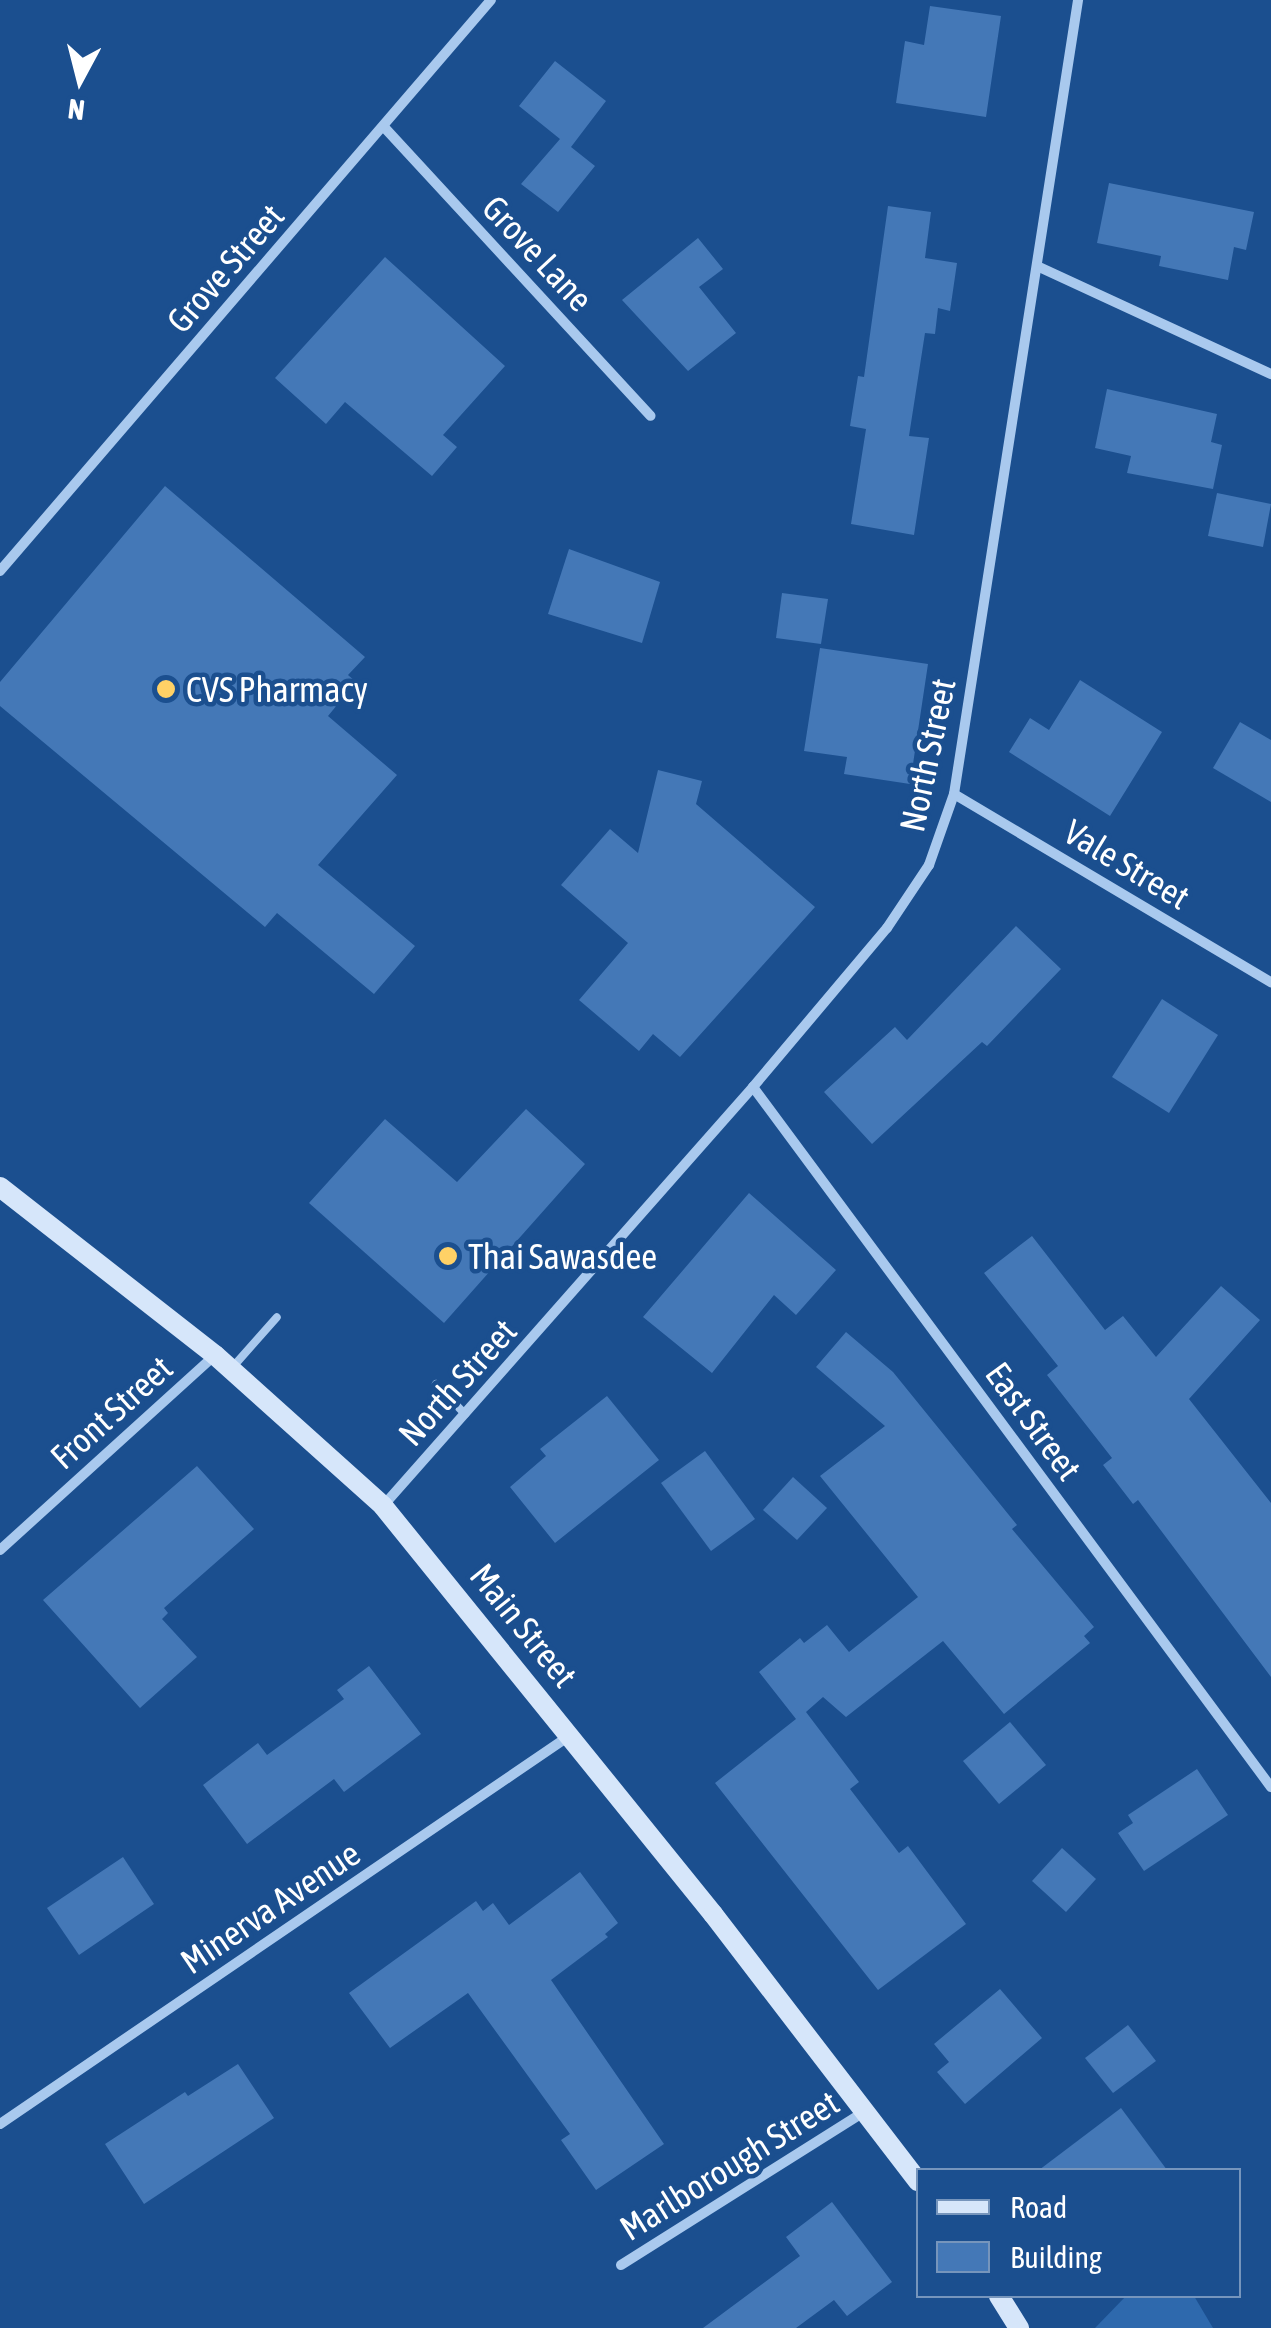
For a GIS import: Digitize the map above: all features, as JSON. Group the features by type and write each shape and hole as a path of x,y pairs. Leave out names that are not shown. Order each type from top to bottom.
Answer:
{"main road":[{"name":"Main Street","path":"0,1187 232,1369 384,1506 570,1736 916,2178"},
{"path":"999,2298 1020,2328"}],"street":[{"name":"Grove Street","path":"0,571 491,0"},
{"name":"North Street","path":"384,1506 753,1087 914,892 943,833 954,794 1078,0"},
{"name":"Grove Lane","path":"384,128 650,416"},
{"path":"1036,266 1271,374"},
{"name":"Vale Street","path":"954,794 1271,982"},
{"name":"East Street","path":"753,1087 1271,1787"},
{"name":"Front Street","path":"0,1550 215,1355"},
{"name":"Minerva Avenue","path":"0,2124 570,1736"},
{"name":"Marlborough Street","path":"621,2264 865,2112"}],"lane":[{"path":"232,1369 278,1317"},
{"path":"436,1384 465,1414"}],"shaded area":[{"path":"1124,2298 1195,2298 1213,2328 1095,2328"}],"building":[{"path":"930,6 1001,16 986,117 896,103 905,41 924,45"},
{"path":"555,61 606,101 571,147 595,166 558,212 521,184 560,139 519,106"},
{"path":"1109,183 1254,212 1246,250 1234,247 1228,280 1159,266 1161,256 1097,243"},
{"path":"888,206 931,212 925,258 957,263 950,311 938,308 935,334 925,333 909,436 929,438 914,535 851,524 866,429 850,426 858,376 864,377"},
{"path":"698,238 723,269 699,287 736,333 688,371 622,300"},
{"path":"385,257 505,366 443,435 457,447 432,476 345,402 326,424 275,378"},
{"path":"1107,389 1217,414 1211,442 1222,445 1213,489 1127,473 1131,456 1095,448"},
{"path":"165,486 365,657 348,675 356,682 328,716 397,775 318,865 415,946 374,994 277,913 265,927 0,706 0,682"},
{"path":"1217,493 1271,504 1263,547 1208,536"},
{"path":"569,549 660,582 642,643 548,614"},
{"path":"782,593 828,599 821,644 776,638"},
{"path":"820,648 928,664 910,784 844,774 847,757 804,751"},
{"path":"1080,680 1162,732 1110,816 1009,752 1030,718 1049,730"},
{"path":"1240,722 1271,740 1271,802 1213,768"},
{"path":"658,770 702,781 696,804 815,907 680,1057 653,1034 639,1051 579,1000 628,943 561,885 610,829 638,853"},
{"path":"1016,926 1061,969 987,1046 982,1042 872,1144 824,1092 895,1027 907,1040"},
{"path":"1162,999 1218,1035 1169,1113 1112,1077"},
{"path":"526,1109 585,1164 444,1323 309,1203 385,1119 457,1182"},
{"path":"749,1193 836,1270 796,1315 774,1295 712,1373 643,1317"},
{"path":"1032,1236 1105,1330 1123,1316 1156,1357 1221,1286 1260,1320 1189,1399 1271,1503 1271,1677 1138,1500 1133,1504 1103,1465 1112,1458 1047,1375 1058,1366 984,1273"},
{"path":"846,1332 893,1372 1017,1525 1012,1529 1094,1627 1084,1636 1090,1643 1004,1714 943,1641 846,1717 823,1697 806,1712 859,1782 850,1789 899,1853 908,1846 966,1924 878,1990 715,1783 796,1719 759,1672 800,1638 804,1643 827,1625 849,1652 918,1597 820,1476 885,1426 816,1367"},
{"path":"607,1396 659,1460 555,1543 510,1487 546,1456 540,1449"},
{"path":"705,1451 755,1519 711,1551 661,1483"},
{"path":"197,1466 254,1529 164,1608 168,1613 162,1619 197,1657 140,1708 43,1600"},
{"path":"793,1477 827,1508 797,1540 763,1510"},
{"path":"369,1666 421,1734 344,1792 334,1779 247,1844 203,1785 258,1743 267,1755 344,1699 337,1690"},
{"path":"1010,1722 1046,1765 999,1804 963,1761"},
{"path":"1197,1769 1228,1815 1144,1871 1118,1833 1133,1823 1128,1815"},
{"path":"1062,1848 1096,1879 1066,1912 1032,1881"},
{"path":"123,1857 154,1904 79,1955 47,1908"},
{"path":"580,1872 618,1923 605,1934 608,1937 551,1980 664,2144 596,2190 561,2140 570,2134 468,1993 390,2048 349,1993 476,1901 483,1911 493,1903 509,1925"},
{"path":"1000,1989 1042,2038 965,2104 937,2072 949,2062 934,2044"},
{"path":"1128,2025 1156,2061 1113,2093 1085,2058"},
{"path":"238,2064 274,2118 144,2204 105,2144 185,2092 188,2096"},
{"path":"1121,2108 1166,2168 1042,2168"},
{"path":"832,2202 892,2282 847,2316 834,2300 796,2328 703,2328 800,2256 786,2237"}],"place":[{"name":"CVS Pharmacy","path":"166,689"},
{"name":"Thai Sawasdee","path":"448,1256"}]}
